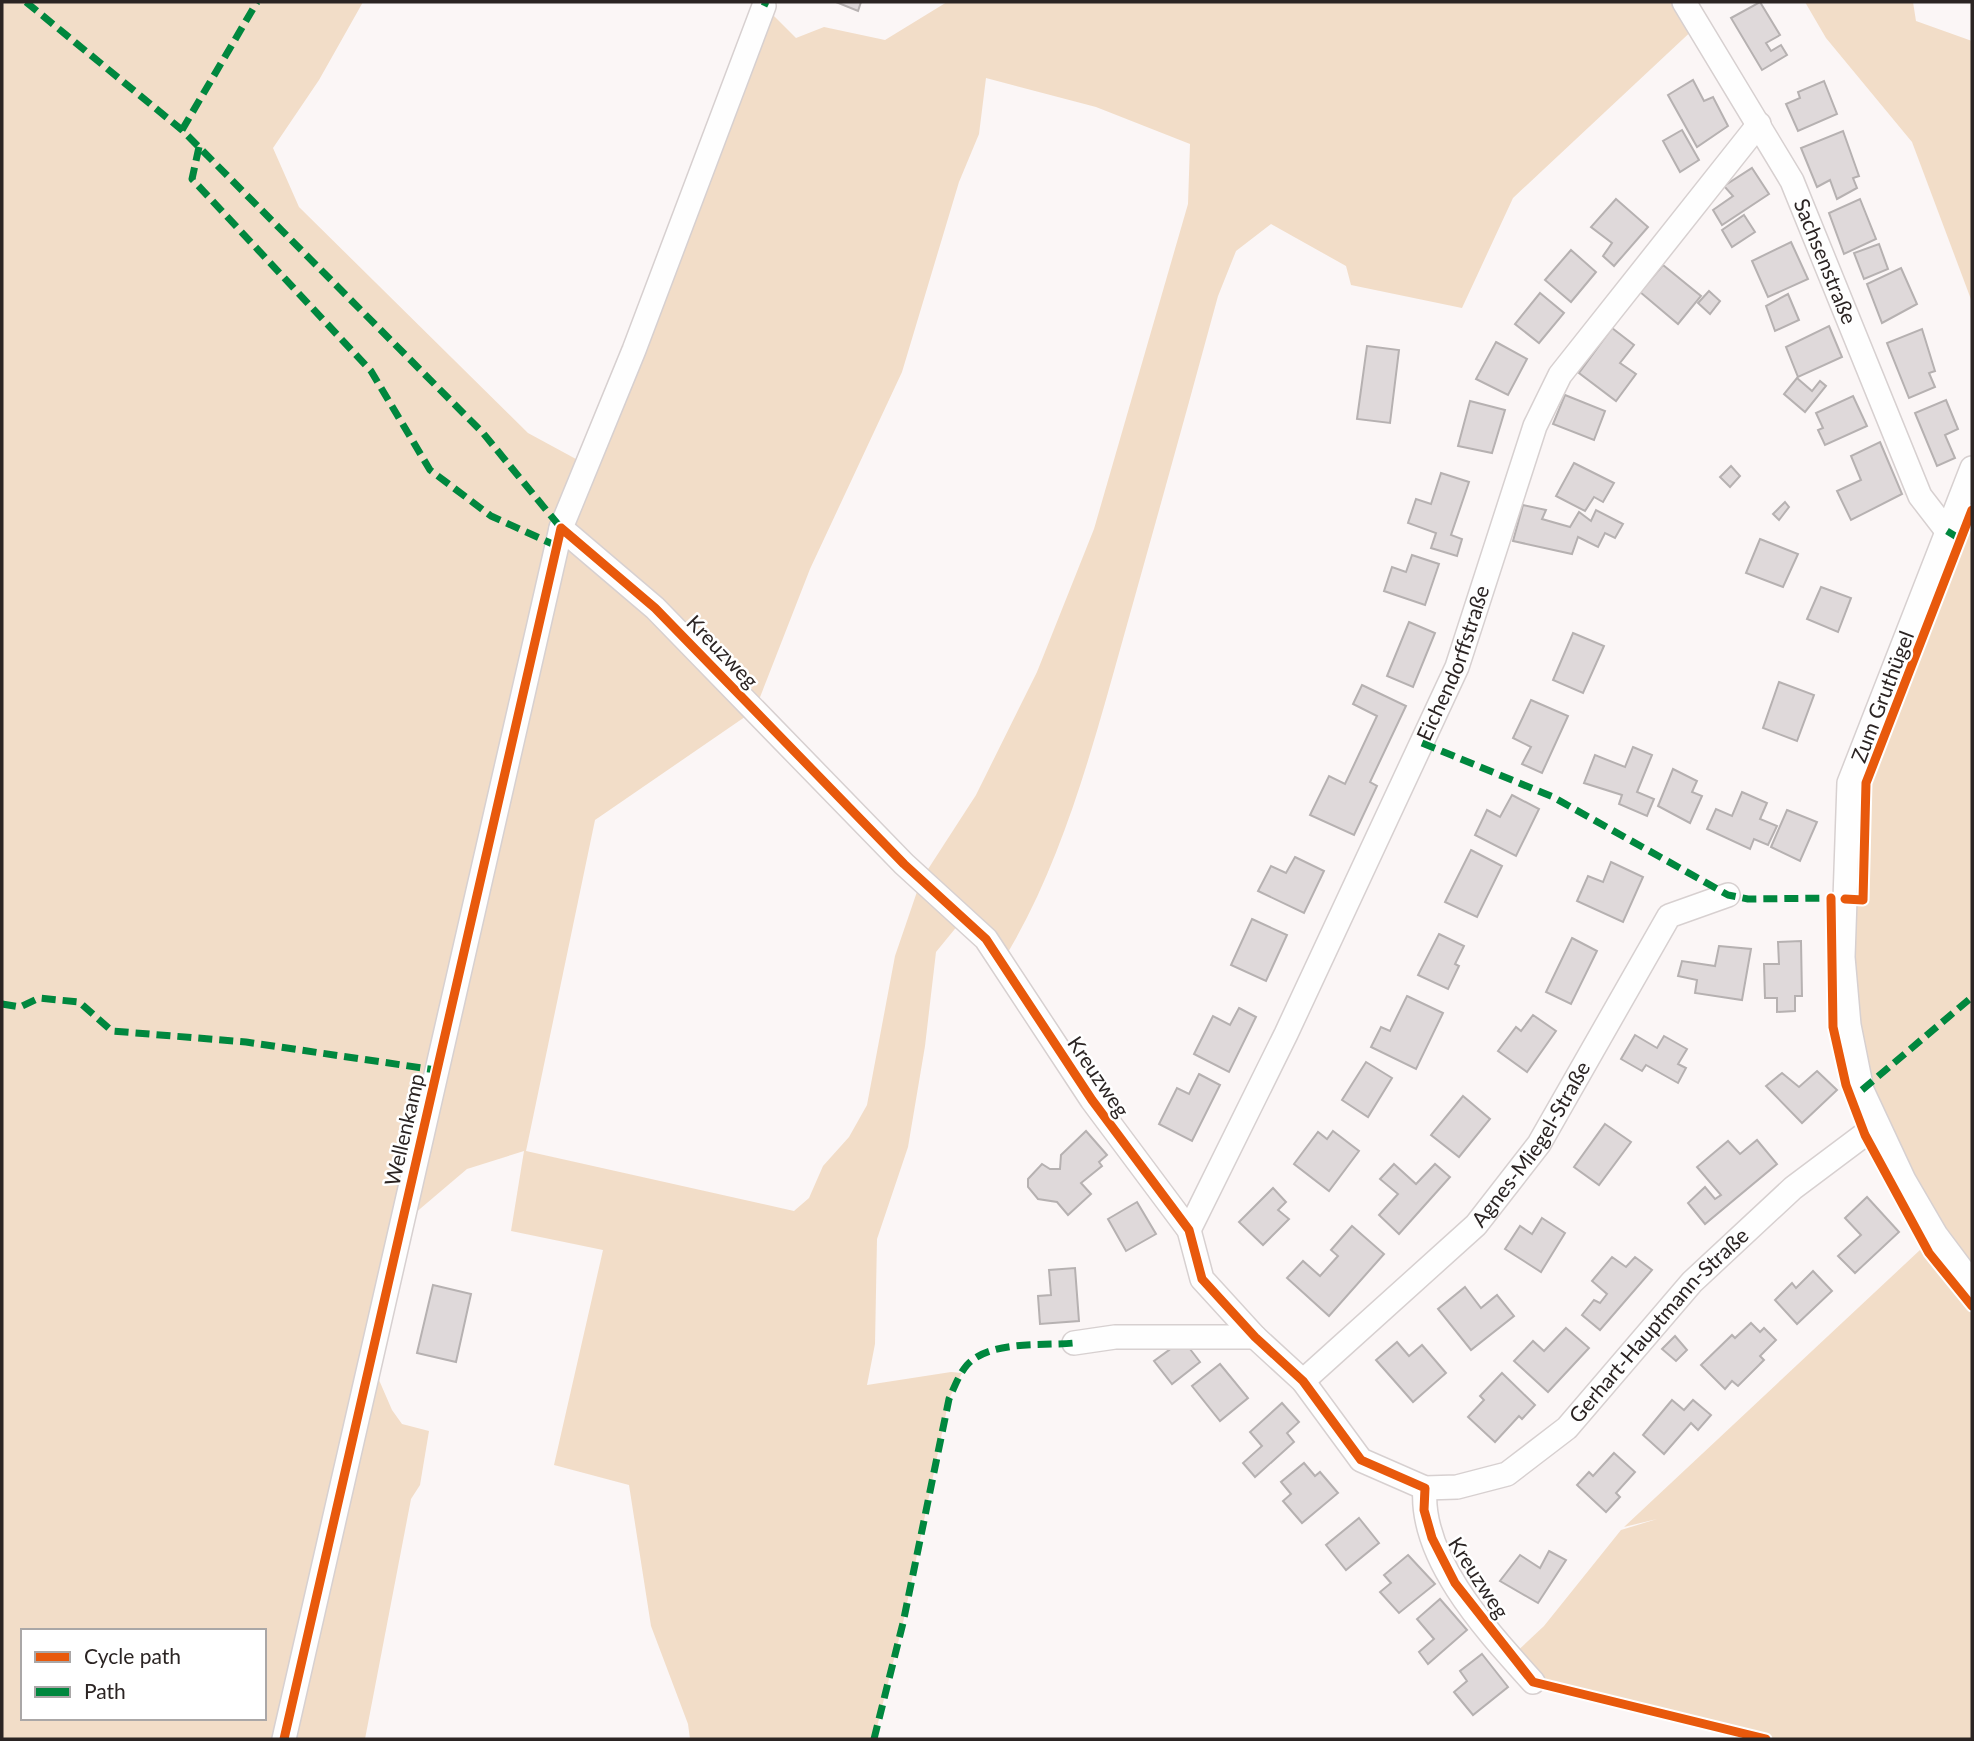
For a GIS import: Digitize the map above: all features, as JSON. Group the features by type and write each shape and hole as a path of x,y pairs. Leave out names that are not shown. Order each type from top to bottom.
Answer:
{"street":[{"name":"Sachsenstraße","path":"1684,2 1792,181 1920,496 1947,531"},
{"name":"Wellenkamp","path":"284,1739 561,528 634,350 764,6"},
{"name":"Eichendorffstraße","path":"1189,1230 1286,1034 1457,667 1535,426 1560,375 1759,124"},
{"name":"Zum Gruthügel","path":"1972,468 1849,783 1843,957 1849,1024 1860,1077 1877,1125 1936,1235 1972,1283"},
{"name":"Kreuzweg","path":"561,528 655,608 904,864 986,939 1091,1100 1189,1230 1202,1279 1255,1337 1303,1381 1361,1460 1426,1488 1424,1510 1432,1538 1455,1583 1533,1682"},
{"name":"Agnes-Miegel-Straße","path":"1303,1381 1476,1226 1539,1143 1670,916 1728,895"},
{"name":"Gerhart-Hauptmann-Straße","path":"1426,1488 1457,1486 1507,1475 1567,1428 1692,1282 1793,1188 1877,1125"},
{"path":"1074,1343 1115,1337 1255,1337"}],"shaded area":[{"path":"2,2 363,2 319,80 273,148 299,207 528,433 587,465 764,6 796,38 824,27 885,40 947,2 1684,2 1698,25 1513,198 1462,308 1351,285 1346,266 1271,224 1236,251 1218,296 1087,763 1042,887 1002,962 963,919 936,952 925,1046 908,1147 877,1239 875,1344 867,1385 951,1372 962,1373 949,1399 903,1623 874,1739 690,1739 688,1724 651,1626 629,1485 554,1465 603,1250 511,1231 524,1151 467,1169 414,1214 388,1322 379,1380 392,1410 402,1424 429,1431 420,1485 411,1499 365,1739 2,1739","holes":["986,78 1096,107 1190,144 1188,204 1094,529 1037,672 976,795 921,880 895,956 867,1105 849,1137 823,1166 809,1198 794,1211 526,1151 595,820 755,710 810,569 902,372 959,182 979,134"]},
{"path":"1805,2 1913,2 1916,21 1972,41 1972,302 1912,142 1826,38"},
{"path":"1972,468 1972,1739 1766,1739 1533,1682 1511,1657 1544,1626 1621,1530 1657,1519 1624,1527 1936,1235 1904,1180 1849,1025 1849,783"}],"building":[{"path":"836,2 861,2 858,11"},
{"path":"1760,2 1780,35 1766,43 1771,51 1781,45 1787,55 1762,70 1731,18"},
{"path":"1693,80 1704,101 1713,97 1728,126 1697,147 1668,95"},
{"path":"1824,81 1837,114 1798,131 1786,104 1800,98 1798,92"},
{"path":"1682,130 1699,160 1680,172 1663,141"},
{"path":"1843,131 1859,176 1853,178 1857,188 1837,199 1830,180 1817,187 1801,148"},
{"path":"1752,168 1769,194 1722,225 1713,210 1733,196 1724,186"},
{"path":"1616,199 1648,227 1614,266 1603,256 1612,243 1591,227"},
{"path":"1860,199 1876,239 1844,254 1829,213"},
{"path":"1744,215 1755,232 1732,247 1722,230"},
{"path":"1791,242 1808,279 1768,297 1752,261"},
{"path":"1879,244 1888,269 1864,279 1854,253"},
{"path":"1571,250 1596,272 1571,302 1545,280"},
{"path":"1663,265 1701,296 1678,324 1640,292"},
{"path":"1901,268 1917,304 1882,323 1867,284"},
{"path":"1709,291 1720,301 1710,314 1698,303"},
{"path":"1540,293 1564,313 1539,343 1515,324"},
{"path":"1788,294 1799,320 1775,331 1766,306"},
{"path":"1829,326 1842,357 1798,377 1786,347"},
{"path":"1612,328 1634,345 1620,363 1636,374 1616,401 1579,373"},
{"path":"1922,329 1935,371 1929,373 1935,387 1909,398 1887,343"},
{"path":"1496,342 1527,359 1508,395 1476,379"},
{"path":"1367,346 1399,350 1390,423 1357,419"},
{"path":"1797,378 1812,391 1820,381 1826,386 1805,412 1784,394"},
{"path":"1565,395 1605,411 1594,440 1553,424"},
{"path":"1853,396 1867,426 1825,445 1818,430 1823,428 1816,413"},
{"path":"1946,400 1958,429 1945,435 1955,458 1937,466 1915,413"},
{"path":"1470,401 1505,410 1492,453 1458,446"},
{"path":"1880,442 1902,494 1851,520 1837,491 1861,480 1851,456"},
{"path":"1574,463 1614,483 1603,502 1594,497 1585,511 1556,496"},
{"path":"1731,466 1740,476 1730,487 1720,477"},
{"path":"1441,473 1469,482 1451,535 1462,539 1457,556 1431,548 1436,533 1408,523 1416,499 1431,504"},
{"path":"1785,502 1789,507 1779,520 1773,514"},
{"path":"1523,505 1546,510 1542,519 1570,527 1579,512 1591,521 1596,510 1623,524 1615,538 1605,533 1598,547 1578,537 1572,554 1513,541"},
{"path":"1760,539 1798,554 1783,587 1746,573"},
{"path":"1412,555 1439,564 1425,605 1384,591 1392,567 1406,572"},
{"path":"1821,587 1851,598 1838,632 1807,619"},
{"path":"1409,622 1435,633 1413,687 1387,676"},
{"path":"1573,633 1604,646 1583,693 1553,680"},
{"path":"1779,682 1814,695 1797,741 1763,728"},
{"path":"1362,685 1406,706 1370,782 1377,786 1354,835 1310,815 1329,776 1345,784 1377,716 1353,704"},
{"path":"1531,700 1568,716 1542,773 1522,764 1531,747 1513,738"},
{"path":"1633,747 1652,755 1637,792 1654,799 1647,816 1619,804 1622,795 1584,783 1595,755 1625,767"},
{"path":"1673,769 1697,781 1692,792 1702,796 1690,823 1658,806"},
{"path":"1742,792 1767,803 1760,819 1777,826 1768,845 1754,839 1750,849 1707,829 1716,809 1732,816"},
{"path":"1512,795 1539,809 1516,856 1475,835 1487,810 1500,817"},
{"path":"1787,810 1817,822 1800,861 1771,847"},
{"path":"1471,850 1502,866 1477,917 1445,902"},
{"path":"1295,857 1324,871 1304,913 1258,891 1271,866 1286,873"},
{"path":"1611,862 1643,877 1623,922 1577,901 1588,876 1603,882"},
{"path":"1252,919 1287,935 1266,981 1231,965"},
{"path":"1439,934 1464,946 1455,964 1459,966 1448,989 1418,975"},
{"path":"1572,938 1597,951 1571,1004 1546,992"},
{"path":"1801,941 1802,996 1795,996 1795,1011 1777,1012 1777,998 1765,998 1764,964 1779,964 1778,942"},
{"path":"1719,946 1751,949 1742,1000 1695,993 1697,980 1678,976 1682,961 1715,966"},
{"path":"1407,996 1443,1013 1416,1069 1371,1047 1381,1027 1390,1031"},
{"path":"1239,1008 1256,1017 1229,1072 1194,1054 1213,1016 1230,1025"},
{"path":"1533,1015 1556,1031 1527,1072 1498,1051 1516,1027 1521,1031"},
{"path":"1635,1035 1657,1048 1664,1036 1687,1049 1678,1064 1686,1068 1678,1083 1646,1065 1642,1071 1621,1059"},
{"path":"1366,1062 1392,1078 1368,1117 1342,1100"},
{"path":"1817,1071 1837,1090 1802,1123 1766,1086 1782,1073 1799,1087"},
{"path":"1199,1074 1220,1085 1192,1141 1159,1124 1177,1088 1189,1094"},
{"path":"1463,1096 1490,1119 1459,1157 1431,1135"},
{"path":"1605,1124 1631,1142 1599,1185 1574,1167"},
{"path":"1086,1131 1107,1155 1099,1162 1102,1166 1081,1183 1091,1194 1068,1215 1057,1202 1038,1199 1028,1187 1028,1179 1042,1164 1050,1169 1060,1169 1061,1155"},
{"path":"1333,1131 1359,1151 1329,1191 1294,1164 1318,1132 1327,1139"},
{"path":"1757,1140 1777,1164 1705,1224 1688,1203 1705,1187 1715,1199 1721,1195 1697,1167 1728,1141 1740,1154"},
{"path":"1394,1164 1416,1184 1435,1164 1450,1177 1399,1234 1379,1215 1398,1194 1380,1179"},
{"path":"1273,1188 1286,1202 1278,1210 1289,1219 1263,1245 1239,1222"},
{"path":"1867,1197 1899,1232 1855,1273 1838,1256 1861,1235 1845,1218"},
{"path":"1137,1202 1156,1234 1126,1251 1108,1219"},
{"path":"1542,1218 1565,1233 1541,1272 1505,1249 1520,1226 1532,1234"},
{"path":"1352,1226 1384,1254 1329,1316 1287,1278 1303,1261 1320,1276 1338,1256 1331,1250"},
{"path":"1612,1257 1626,1267 1635,1257 1652,1270 1600,1330 1582,1315 1594,1300 1600,1303 1607,1294 1592,1281"},
{"path":"1075,1268 1079,1321 1040,1324 1038,1296 1051,1295 1049,1270"},
{"path":"1813,1271 1832,1291 1797,1324 1775,1300 1792,1283 1796,1288"},
{"path":"433,1285 471,1294 456,1362 417,1353"},
{"path":"1465,1287 1481,1308 1497,1295 1514,1316 1471,1350 1438,1309"},
{"path":"1751,1323 1760,1332 1764,1328 1776,1340 1760,1356 1764,1360 1738,1386 1732,1381 1725,1389 1701,1365 1732,1335 1735,1338"},
{"path":"1566,1328 1589,1348 1548,1392 1514,1361 1533,1341 1544,1351"},
{"path":"1675,1336 1687,1350 1676,1361 1662,1349"},
{"path":"1183,1340 1200,1362 1172,1384 1154,1361"},
{"path":"1397,1342 1409,1356 1422,1345 1446,1373 1413,1402 1376,1360"},
{"path":"1220,1364 1248,1398 1220,1421 1192,1386"},
{"path":"1502,1373 1535,1405 1522,1419 1519,1416 1495,1442 1468,1417 1484,1400 1480,1396"},
{"path":"1672,1400 1684,1410 1693,1400 1711,1415 1698,1430 1691,1423 1664,1454 1643,1435"},
{"path":"1282,1403 1299,1422 1287,1433 1294,1442 1255,1477 1243,1463 1262,1446 1250,1432"},
{"path":"1614,1453 1635,1472 1616,1493 1620,1497 1606,1512 1577,1485 1589,1472 1593,1476"},
{"path":"1304,1463 1315,1476 1320,1472 1338,1493 1302,1523 1283,1501 1291,1494 1281,1482"},
{"path":"1359,1518 1379,1543 1346,1570 1326,1545"},
{"path":"1549,1551 1566,1560 1538,1603 1500,1581 1520,1555 1540,1568"},
{"path":"1408,1555 1435,1584 1399,1613 1380,1592 1391,1583 1384,1575"},
{"path":"1440,1599 1467,1630 1428,1664 1419,1652 1434,1639 1417,1619"},
{"path":"1482,1654 1508,1687 1473,1715 1454,1692 1467,1681 1460,1671"}],"marked path":[{"path":"26,2 182,130 483,433 561,528"},
{"path":"182,130 257,2"},
{"path":"764,6 766,2"},
{"path":"199,147 192,179 371,371 430,470 491,516 557,546"},
{"path":"1947,531 1960,539"},
{"path":"1422,743 1553,797 1728,895 1748,899 1835,898"},
{"path":"1862,1090 1972,997"},
{"path":"2,1004 20,1007 39,998 79,1002 112,1031 246,1042 436,1070"},
{"path":"874,1739 903,1623 949,1399 959,1377 967,1365 989,1351 1017,1346 1074,1343"}],"cycle path":[{"path":"1845,899 1863,900 1866,783 1972,510"},
{"path":"284,1739 561,528 655,608 904,864 986,939 1092,1100 1189,1230 1202,1279 1255,1337 1303,1381 1361,1460 1425,1488 1424,1510 1432,1538 1455,1583 1533,1682 1766,1739"},
{"path":"1831,898 1833,1027 1846,1085 1865,1135 1929,1253 1972,1306"}]}
